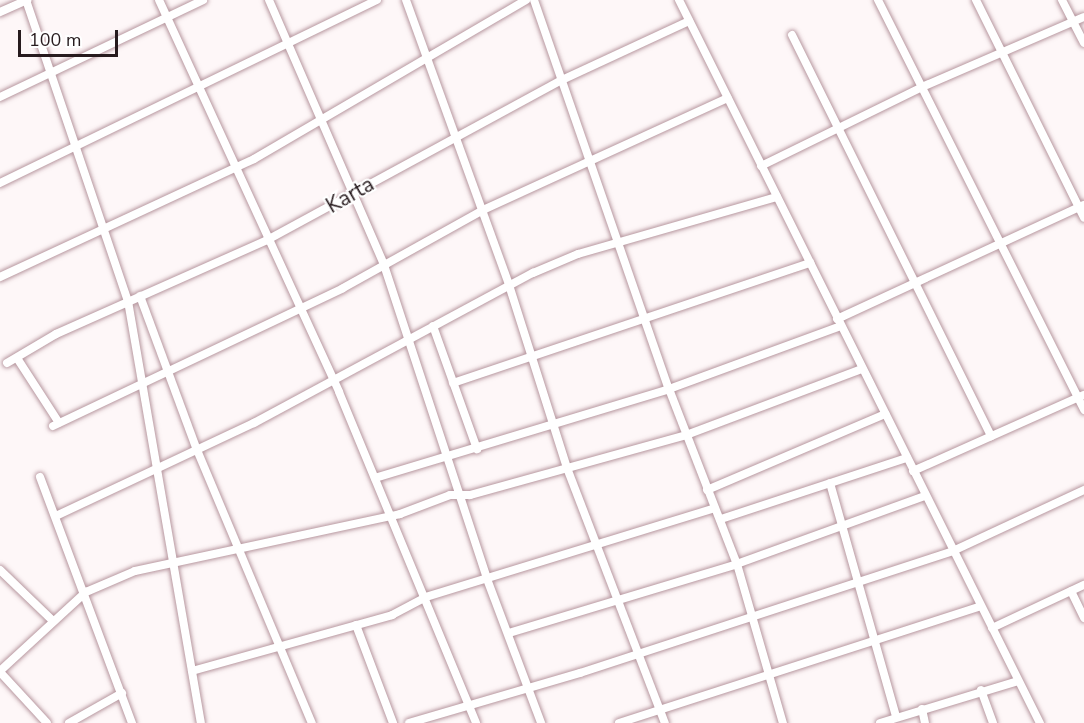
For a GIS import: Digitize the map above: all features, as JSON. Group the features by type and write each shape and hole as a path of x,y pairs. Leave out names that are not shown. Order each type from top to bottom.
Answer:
{"street":[{"path":"0,12 26,0 106,228 129,301 201,723"},
{"path":"159,0 233,169 333,380 426,597 476,723"},
{"path":"0,97 202,0"},
{"path":"269,0 289,43 351,197 384,265 487,579 530,687 541,723"},
{"path":"0,183 199,90 377,0"},
{"path":"406,0 453,137 483,210 509,285 529,356 567,468 595,546 622,602 638,654 665,723"},
{"path":"0,277 233,169 427,59 525,0"},
{"path":"534,0 669,389 738,564 750,619 783,723"},
{"path":"679,0 1040,723"},
{"path":"878,0 999,243 1081,397 1084,410"},
{"path":"976,0 1081,206 1084,218"},
{"path":"1062,0 1084,44"},
{"path":"761,166 922,87 1084,17"},
{"name":"Karta","path":"7,363 56,334 267,240 351,197 453,137 561,81 689,21"},
{"path":"792,35 991,436"},
{"path":"17,358 56,424 142,381 299,309 483,210 728,98"},
{"path":"56,516 197,450 509,285 619,243 777,197"},
{"path":"375,478 553,427 669,389 839,323 915,282 1081,206"},
{"path":"453,383 810,263"},
{"path":"140,296 197,450 312,723"},
{"path":"433,326 477,449"},
{"path":"47,723 0,671 52,620 86,592 135,570 390,515 567,468 686,435 862,369"},
{"path":"913,471 1081,397"},
{"path":"708,490 885,414"},
{"path":"721,519 907,458"},
{"path":"40,477 86,592 132,723"},
{"path":"830,483 872,640 896,717"},
{"path":"409,723 857,585 953,551 1084,490"},
{"path":"509,633 622,602 738,564 843,528 925,496"},
{"path":"192,671 356,626 414,607 426,597 715,508"},
{"path":"0,570 52,620"},
{"path":"992,628 1084,585"},
{"path":"1071,591 1084,618"},
{"path":"619,723 981,606"},
{"path":"356,626 393,723"},
{"path":"880,723 981,690 1018,681"},
{"path":"981,690 993,723"},
{"path":"69,723 122,693"},
{"path":"922,709 925,723"}]}
